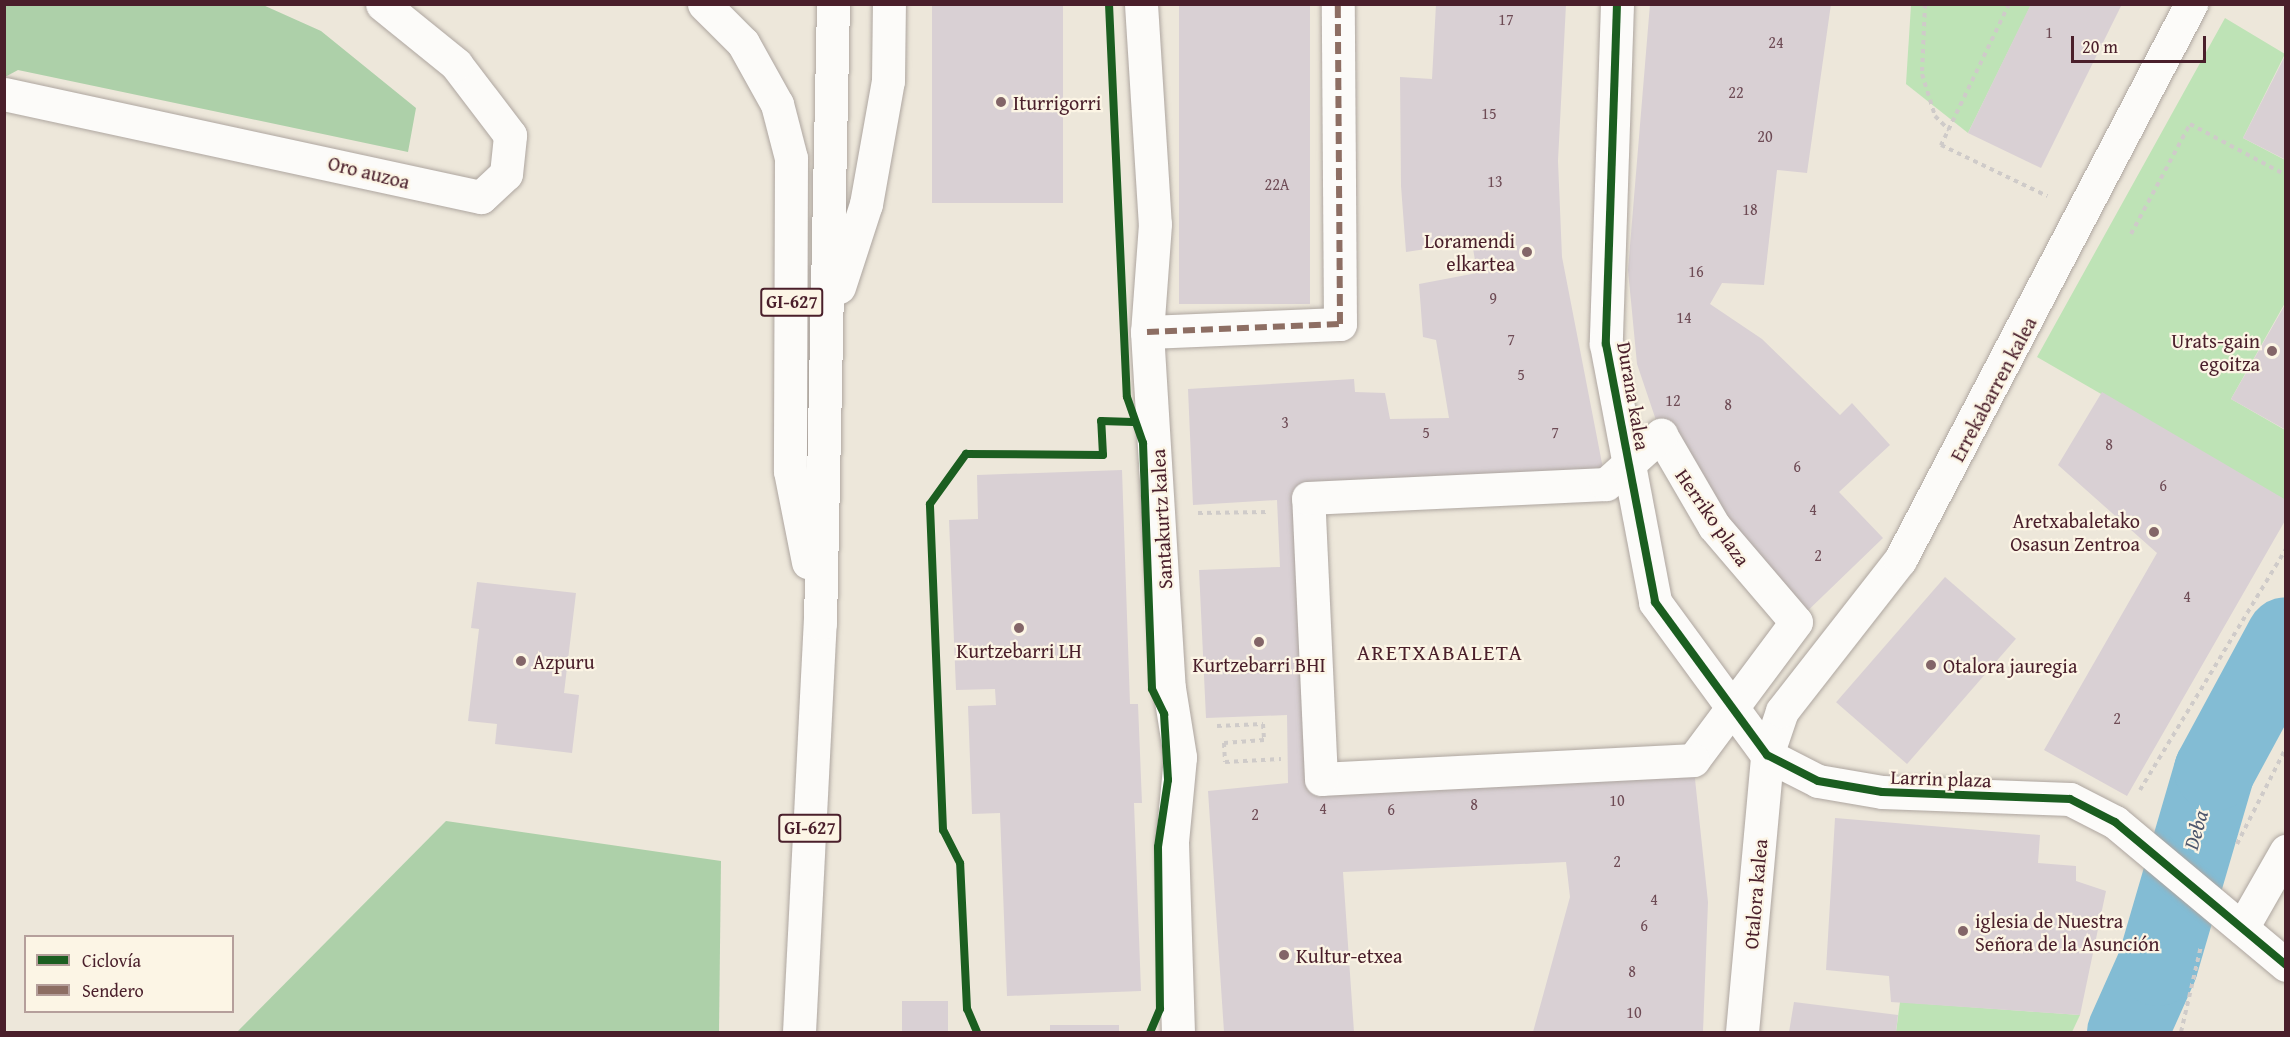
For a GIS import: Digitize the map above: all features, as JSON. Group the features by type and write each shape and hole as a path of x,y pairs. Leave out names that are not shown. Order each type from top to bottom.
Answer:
{"street":[{"name":"Oro auzoa","path":"4,94 481,197 506,174 510,135 456,64 382,4"},
{"name":"GI-627","path":"704,4 742,43 777,104 791,158 790,471 820,623"},
{"name":"GI-627","path":"799,1032 820,623 833,4"},
{"name":"GI-627","path":"827,320 866,204 888,81 889,4"},
{"name":"Santakurtz kalea","path":"1141,4 1155,224 1147,332 1169,688 1180,757 1172,842 1178,1032"},
{"path":"1147,332 1340,324 1338,4"},
{"name":"Durana kalea","path":"1617,4 1606,344 1655,602 1767,755"},
{"name":"Errekabarren kalea","path":"1767,755 1782,711 1900,560 1938,492 2191,4"},
{"name":"Herriko plaza","path":"1661,435 1714,526 1796,622 1693,760 1321,779 1308,498 1606,484 1629,464 1661,435"},
{"name":"Larrin plaza","path":"1767,755 1818,781 1882,792 2070,799 2115,822 2286,965"},
{"name":"Otalora kalea","path":"1742,1032 1767,755"},
{"path":"2242,928 2286,851"}],"path":[{"path":"1925,4 1922,74 1935,116 1949,130"},
{"path":"2009,4 1941,145 2050,197"},
{"path":"2131,234 2190,124 2286,175"},
{"path":"2138,793 2286,549"},
{"path":"1212,726 1263,723 1264,740 1224,743 1225,762 1320,757"},
{"path":"2237,844 2286,748"},
{"path":"2181,1032 2202,940"}],"green space":[{"path":"5,4 263,5 321,31 416,108 408,152 18,70 5,77"},
{"path":"1911,5 2031,5 1968,133 1906,84"},
{"path":"2225,18 2285,54 2243,138 2285,160 2285,303 2231,399 2285,430 2285,500 2037,357"},
{"path":"446,821 721,861 719,1032 237,1032"},
{"path":"1900,1002 2080,1015 2072,1032 1896,1032"}],"building":[{"name":"Iturrigorri","path":"932,4 1063,4 1063,203 932,203"},
{"path":"1179,4 1310,4 1310,304 1179,304"},
{"path":"1436,4 1566,4 1558,161 1562,257 1606,484 1308,498 1321,779 1693,760 1708,902 1703,1032 1533,1032 1570,897 1566,862 1343,872 1354,1032 1224,1032 1208,791 1288,783 1287,715 1206,718 1199,570 1280,567 1277,500 1193,505 1188,389 1354,379 1355,392 1385,393 1390,419 1449,418 1436,340 1423,337 1419,284 1477,273 1472,242 1406,252 1401,186 1400,77 1432,79"},
{"path":"1650,4 1831,4 1807,173 1777,170 1764,285 1722,283 1710,304 1762,339 1840,415 1852,403 1890,445 1839,492 1883,538 1796,622 1661,435 1637,364 1628,270"},
{"path":"2031,4 2122,4 2041,168 1968,133"},
{"path":"2286,54 2286,160 2243,138"},
{"name":"Urats-gain egoitza","path":"2286,303 2286,430 2231,399"},
{"path":"2102,392 2286,500 2286,519 2127,796 2044,750 2157,553 2058,465"},
{"path":"1122,470 1130,704 1138,704 1142,803 1134,803 1141,991 1007,996 1000,813 972,814 968,706 996,705 995,689 956,690 949,520 978,519 977,475"},
{"name":"Otalora jauregia","path":"1945,577 2016,639 1907,764 1836,702"},
{"name":"Azpuru","path":"477,582 576,593 564,693 579,695 572,753 495,744 497,724 468,721 479,629 471,628"},
{"name":"iglesia de Nuestra Señora de la Asunción","path":"1835,818 2040,835 2038,863 2076,866 2076,881 2106,891 2080,1015 1891,1002 1889,976 1826,970"},
{"path":"902,1001 948,1001 948,1032 902,1032"},
{"path":"1794,1002 1898,1015 1896,1032 1789,1032"},
{"path":"1050,1025 1119,1025 1119,1032 1050,1032"}],"waterway":[{"name":"Deba","path":"2127,1032 2157,965 2214,770 2286,637"}],"marked path":[{"path":"1147,332 1340,324 1338,4"}],"cycle path":[{"path":"1109,4 1127,397 1143,443 1152,689 1164,714 1168,780 1158,847 1160,1009 1150,1032"},
{"path":"1617,4 1606,344 1655,602 1767,755 1818,781 1882,792 2070,799 2115,822 2286,965"},
{"path":"977,1032 967,1009 960,863 943,830 930,504 966,454 1103,455 1101,421 1133,422"}],"place":[{"name":"Iturrigorri","path":"1001,102"},
{"name":"Loramendi elkartea","path":"1527,252"},
{"name":"Urats-gain egoitza","path":"2272,351"},
{"name":"Aretxabaletako Osasun Zentroa","path":"2154,532"},
{"name":"Kurtzebarri LH","path":"1019,628"},
{"name":"Kurtzebarri BHI","path":"1259,642"},
{"name":"Azpuru","path":"521,661"},
{"name":"Otalora jauregia","path":"1931,665"},
{"name":"iglesia de Nuestra Señora de la Asunción","path":"1963,931"},
{"name":"Kultur-etxea","path":"1284,955"}],"district":[{"name":"ARETXABALETA","path":"1440,653"}]}
